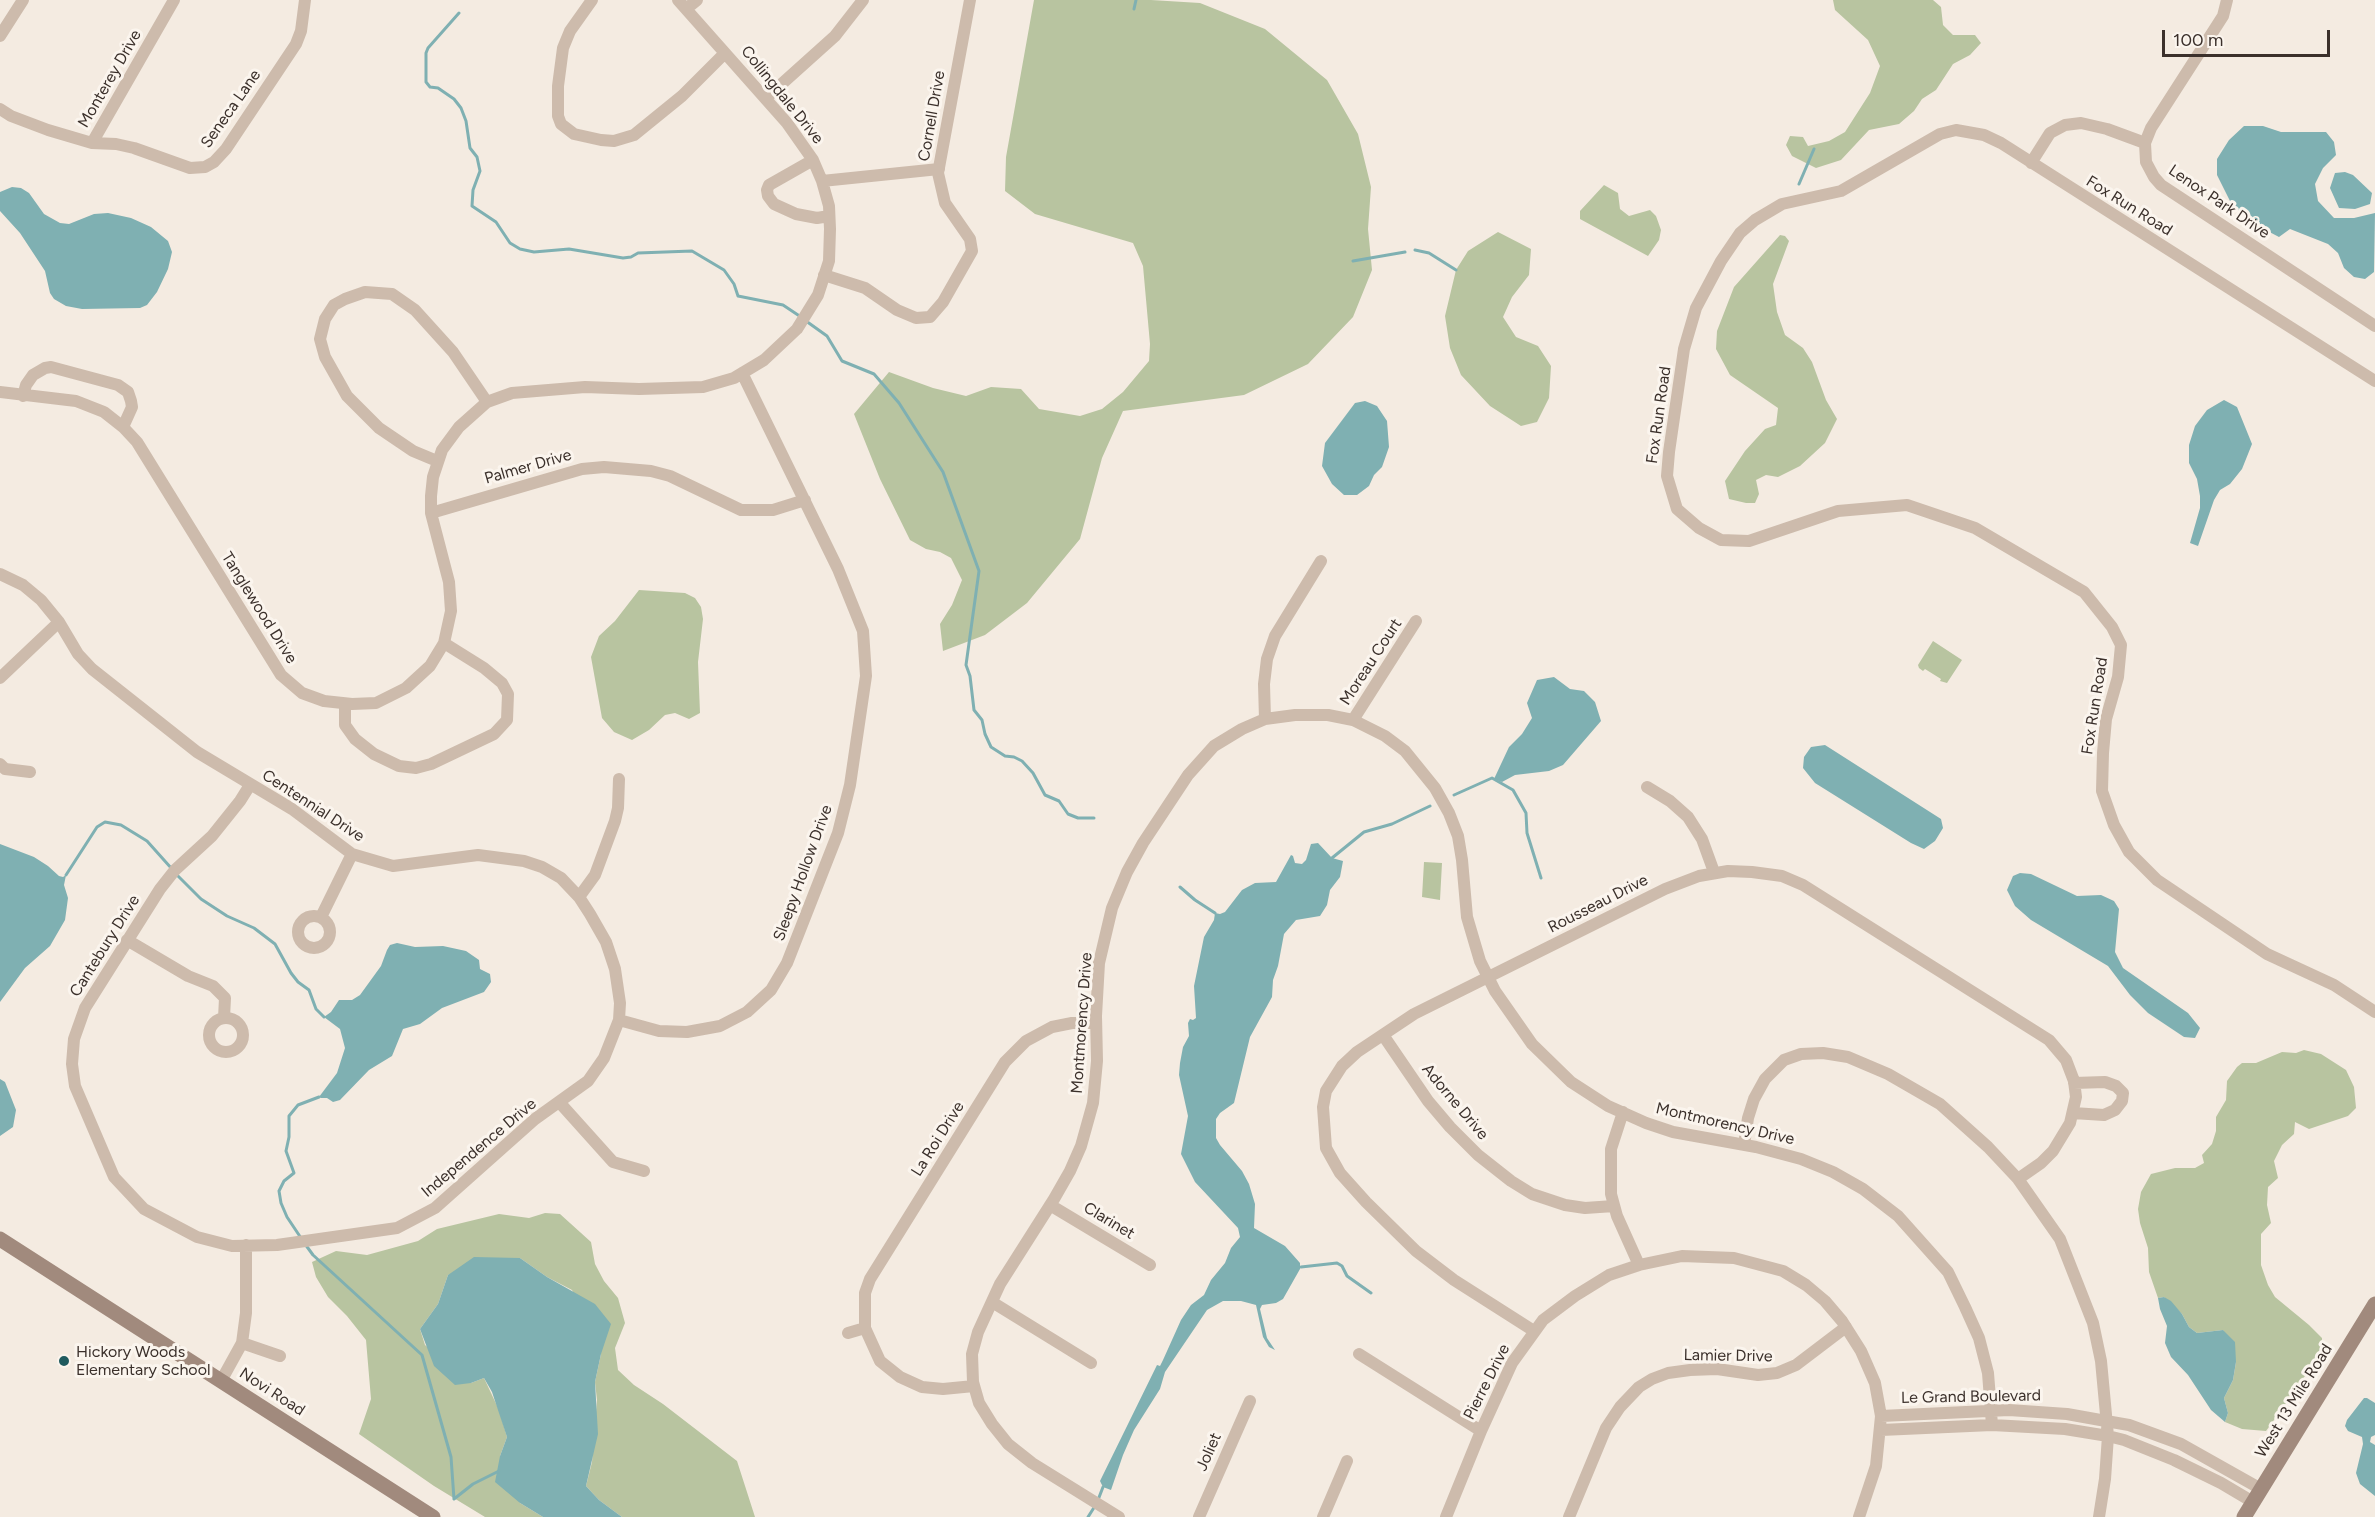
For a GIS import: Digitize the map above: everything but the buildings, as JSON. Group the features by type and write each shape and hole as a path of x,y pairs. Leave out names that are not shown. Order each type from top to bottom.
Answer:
{"main road":[{"name":"Novi Road","path":"0,1239 433,1517"},
{"name":"West 13 Mile Road","path":"2244,1517 2375,1304"}],"street":[{"path":"0,36 23,0"},
{"name":"Monterey Drive","path":"92,143 174,0"},
{"name":"Seneca Lane","path":"0,109 11,116 48,130 92,143 116,144 134,148 190,168 201,168 214,162 226,149 296,44 301,31 305,0"},
{"path":"592,0 570,31 563,48 558,86 558,116 561,124 574,134 607,141 634,135 682,96 725,53"},
{"path":"682,5 697,0"},
{"path":"766,98 835,36 863,0"},
{"name":"Cornell Drive","path":"824,275 865,288 897,310 916,318 930,317 943,302 972,251 970,239 945,203 941,191 939,169 970,0"},
{"path":"2031,163 2050,133 2065,124 2081,123 2098,127 2145,143 2151,128 2223,16 2227,0"},
{"name":"Collingdale Drive","path":"682,5 766,98 804,145 822,181 829,216 829,261 818,295 797,329 764,360 742,373"},
{"name":"Fox Run Road","path":"2375,381 2031,163 1984,135 1956,130 1940,134 1841,191 1782,204 1755,220 1740,233 1721,261 1696,308 1684,349 1667,476 1677,508 1699,528 1721,540 1749,541 1838,511 1907,505 1975,528 2084,592 2112,627 2121,645 2118,677 2106,719 2102,791 2114,825 2129,852 2157,880 2267,954 2334,985 2375,1012"},
{"name":"Lenox Park Drive","path":"2145,143 2146,162 2161,185 2375,326"},
{"path":"813,160 770,185 767,190 768,196 774,204 796,214 817,218 829,216"},
{"path":"822,181 939,169"},
{"path":"437,461 413,451 379,428 347,396 325,357 320,339 325,319 334,305 365,292 392,294 398,297 415,310 453,352 487,402"},
{"path":"23,396 26,385 33,375 51,367 118,385 128,392 132,407 123,427"},
{"name":"Tanglewood Drive","path":"0,392 76,401 104,412 123,427 137,442 280,675 302,693 324,701 345,704 376,703 406,688 430,666 444,643 451,611 450,582 431,513 431,496 437,461 459,427 487,402 512,393 549,389 703,387 734,378 742,373"},
{"name":"Sleepy Hollow Drive","path":"619,1020 658,1030 687,1032 720,1026 747,1012 771,990 787,963 844,814 859,732 866,676 863,631 805,500 742,373"},
{"name":"Palmer Drive","path":"431,513 582,469 604,467 631,468 660,474 685,482 724,504 741,510 773,510 805,500"},
{"path":"1265,719 1264,684 1267,660 1275,636 1321,561"},
{"name":"Centennial Drive","path":"0,574 32,592 58,622 78,654 92,669 197,752 292,809 352,854 393,866 478,855 524,861 542,867 561,878 579,897 606,942 615,969 620,1003 619,1020"},
{"name":"Moreau Court","path":"1353,720 1416,621"},
{"path":"0,678 58,622"},
{"path":"345,704 345,725 354,739 374,754 399,765 416,768 431,764 495,735 507,720 508,694 502,683 484,668 444,643"},
{"name":"Montmorency Drive","path":"1119,1517 1032,1463 1008,1444 979,1403 974,1386 972,1354 978,1332 1005,1277 1074,1162 1093,1103 1097,1061 1096,1023 1100,963 1112,908 1127,872 1188,774 1214,746 1242,729 1265,719 1295,715 1328,715 1353,720 1385,736 1405,751 1435,788 1449,813 1461,851 1467,917 1473,940 1488,976 1495,991 1532,1044 1571,1082 1623,1112 1673,1132 1744,1145 1801,1159 1833,1172 1881,1201 1916,1235 1948,1272 1979,1338 1988,1373 1992,1425"},
{"path":"0,764 4,769 30,772"},
{"path":"579,897 595,875 615,821 619,779"},
{"name":"Cantebury Drive","path":"246,1245 232,1246 197,1237 144,1209 114,1177 75,1086 72,1064 74,1039 85,1008 127,940 170,876 212,836 250,785"},
{"path":"1647,787 1670,801 1688,818 1702,839 1714,872"},
{"path":"321,917 352,854"},
{"name":"Rousseau Drive","path":"1534,1331 1454,1280 1416,1251 1340,1173 1326,1148 1323,1107 1326,1091 1334,1077 1357,1052 1414,1014 1665,889 1714,872 1752,872 1782,876 1803,885 2049,1040 2066,1060 2074,1083 2076,1097 2073,1113 2070,1123 2053,1151 2041,1163 2018,1179"},
{"path":"127,940 188,976 213,986 225,998 224,1018"},
{"name":"Independence Drive","path":"246,1245 277,1245 397,1228 435,1208 536,1119 588,1081 604,1058 619,1020"},
{"name":"La Roi Drive","path":"974,1386 943,1389 922,1387 900,1377 880,1361 865,1328 865,1293 870,1279 1005,1062 1026,1041 1052,1027 1072,1023 1096,1023"},
{"name":"Adorne Drive","path":"1383,1035 1428,1101 1450,1127 1478,1155 1511,1181 1532,1194 1565,1205 1585,1208 1614,1206"},
{"path":"1744,1145 1748,1118 1754,1099 1765,1079 1784,1060 1801,1054 1823,1053 1848,1057 1888,1074 1940,1104 1988,1147 2018,1179 2060,1239 2081,1287 2093,1323 2102,1361 2108,1436 2105,1479 2098,1517"},
{"path":"2073,1113 2104,1115 2115,1110 2122,1101 2123,1093 2116,1086 2105,1082 2074,1083"},
{"path":"560,1103 613,1162 644,1171"},
{"path":"1623,1112 1611,1149 1611,1194 1638,1264"},
{"name":"Clarinet","path":"1050,1205 1150,1265"},
{"path":"221,1381 242,1342 246,1312 246,1245"},
{"name":"Pierre Drive","path":"1446,1517 1481,1431 1512,1364 1543,1320 1575,1296 1610,1275 1638,1264 1683,1256 1734,1258 1783,1271 1806,1285 1825,1301 1846,1327 1861,1351 1875,1383 1881,1416 1876,1466 1859,1517"},
{"path":"992,1302 1091,1363"},
{"name":"Lamier Drive","path":"1569,1517 1606,1428 1620,1407 1639,1387 1668,1373 1690,1370 1717,1369 1758,1375 1787,1371 1846,1327"},
{"path":"848,1333 865,1328"},
{"path":"242,1342 280,1356"},
{"path":"1359,1354 1481,1431"},
{"name":"Joliet","path":"1199,1517 1250,1401"},
{"name":"Le Grand Boulevard","path":"1881,1416 1992,1410 2067,1414 2129,1425 2181,1444 2261,1489"},
{"name":"Le Grand Boulevard","path":"1881,1430 1992,1425 2065,1428 2108,1436 2174,1460 2253,1502"},
{"path":"1323,1517 1347,1461"}],"green space":[{"path":"1034,0 1151,0 1200,3 1265,29 1327,80 1358,134 1371,187 1368,229 1372,270 1353,317 1308,364 1244,395 1123,411 1102,458 1080,539 1027,603 985,635 943,651 940,624 952,605 962,580 951,558 940,552 926,549 910,540 880,479 854,414 889,372 933,388 966,396 991,387 1021,389 1039,409 1080,416 1102,409 1123,392 1149,361 1150,344 1143,266 1133,243 1035,214 1005,191 1006,157"},
{"path":"1833,0 1933,0 1941,7 1943,25 1953,35 1975,35 1981,43 1970,55 1953,64 1936,90 1922,99 1914,111 1899,124 1869,130 1841,160 1816,168 1792,156 1786,145 1790,136 1803,137 1808,146 1829,141 1845,132 1870,93 1880,66 1868,40 1835,10"},
{"path":"1604,185 1618,193 1620,209 1629,216 1650,210 1656,216 1661,230 1659,240 1648,256 1580,219 1580,211"},
{"path":"1498,232 1531,249 1529,275 1512,297 1503,317 1516,337 1538,346 1551,366 1549,398 1537,422 1521,426 1490,406 1461,375 1450,348 1445,316 1456,270 1468,251"},
{"path":"1780,235 1785,236 1789,241 1773,284 1777,312 1785,335 1803,348 1812,362 1826,400 1837,419 1825,443 1800,466 1778,477 1766,475 1756,480 1759,494 1755,503 1746,503 1729,499 1725,481 1745,451 1765,429 1776,425 1778,408 1730,375 1716,349 1717,331 1734,287"},
{"path":"639,590 685,593 695,598 701,607 703,619 698,662 700,713 689,719 675,713 665,715 649,730 632,740 614,732 602,718 591,657 599,636 615,621"},
{"path":"1933,641 1962,660 1947,683 1940,681 1941,679 1925,669 1923,671 1918,665"},
{"path":"1424,862 1442,863 1440,900 1422,897"},
{"path":"2304,1050 2321,1054 2346,1070 2354,1087 2356,1108 2348,1116 2309,1129 2295,1122 2294,1134 2282,1145 2274,1161 2278,1178 2268,1187 2267,1205 2271,1223 2261,1234 2261,1265 2275,1297 2309,1325 2322,1338 2322,1343 2319,1353 2300,1384 2266,1431 2242,1429 2225,1422 2228,1413 2224,1398 2233,1380 2236,1362 2223,1330 2197,1333 2189,1327 2182,1314 2164,1297 2158,1298 2149,1272 2148,1248 2138,1209 2141,1192 2151,1174 2175,1168 2195,1168 2204,1163 2202,1155 2212,1144 2216,1131 2216,1117 2226,1100 2227,1081 2237,1067 2242,1063 2256,1063 2282,1052 2296,1053"},
{"path":"545,1213 560,1214 591,1242 595,1264 604,1281 618,1298 625,1323 615,1348 618,1370 634,1385 663,1404 737,1461 755,1517 622,1517 599,1500 586,1486 592,1462 597,1400 595,1382 601,1354 572,1290 547,1277 520,1258 448,1275 438,1304 420,1329 425,1345 471,1383 484,1378 499,1410 507,1437 500,1456 520,1503 543,1517 485,1517 434,1486 359,1434 371,1399 366,1340 328,1297 316,1277 312,1262 336,1251 367,1255 418,1241 437,1229 499,1214 529,1218"}],"water":[{"path":"2244,126 2263,126 2281,132 2326,132 2334,142 2336,155 2323,168 2315,184 2318,201 2334,218 2354,218 2375,213 2374,272 2365,279 2354,277 2344,268 2338,253 2328,244 2290,229 2279,237 2258,226 2233,207 2217,175 2217,159 2229,140"},
{"path":"2345,172 2353,175 2372,193 2370,204 2355,209 2339,208 2330,188 2335,173"},
{"path":"12,187 21,188 29,193 44,214 60,223 69,224 94,214 108,213 131,218 151,227 168,241 172,252 168,269 157,292 147,305 140,308 82,309 66,306 54,299 50,293 45,271 20,233 0,211 0,192"},
{"path":"2224,400 2237,407 2252,444 2242,469 2230,484 2220,490 2214,500 2198,546 2190,543 2200,508 2200,496 2197,479 2189,463 2189,445 2195,426 2207,410"},
{"path":"1365,401 1377,406 1387,421 1389,447 1382,467 1374,475 1369,486 1357,495 1344,495 1332,484 1322,466 1325,443 1355,403"},
{"path":"1554,677 1570,689 1584,691 1595,702 1601,721 1563,765 1549,771 1515,775 1502,782 1494,779 1509,747 1522,734 1532,718 1527,703 1537,680"},
{"path":"1825,745 1941,819 1943,828 1935,841 1924,849 1911,843 1815,783 1803,768 1804,757 1811,747"},
{"path":"1318,843 1332,858 1343,861 1340,877 1330,890 1327,905 1320,916 1296,920 1284,934 1273,980 1272,997 1250,1037 1234,1103 1220,1113 1216,1119 1216,1138 1242,1171 1249,1184 1255,1204 1254,1228 1285,1246 1300,1263 1300,1269 1283,1299 1276,1303 1262,1305 1260,1309 1267,1338 1275,1350 1269,1347 1263,1337 1256,1305 1241,1301 1223,1301 1207,1310 1165,1372 1160,1389 1134,1430 1111,1490 1103,1487 1100,1481 1157,1365 1160,1366 1181,1320 1191,1305 1204,1295 1211,1280 1225,1263 1231,1248 1240,1237 1238,1228 1195,1182 1181,1154 1188,1116 1179,1075 1180,1063 1183,1047 1189,1036 1188,1023 1190,1019 1196,1018 1194,986 1204,937 1214,920 1215,913 1225,912 1242,890 1255,883 1276,882 1291,855 1295,863 1302,864 1306,860 1311,844"},
{"path":"0,844 34,857 59,876 66,875 64,885 68,898 65,920 50,946 25,968 0,1002"},
{"path":"2020,873 2031,874 2077,896 2101,895 2114,901 2119,909 2115,952 2123,968 2188,1013 2200,1028 2195,1038 2184,1037 2148,1013 2130,995 2108,966 2031,920 2015,906 2007,890 2013,876"},
{"path":"397,943 415,947 443,946 466,951 479,960 480,969 490,974 491,982 484,992 442,1008 420,1024 403,1029 392,1056 369,1070 340,1100 333,1102 327,1098 321,1098 319,1097 337,1073 345,1048 340,1029 324,1017 331,1012 339,1000 352,1000 360,995 381,966 390,945"},
{"path":"0,1079 5,1082 16,1110 13,1127 0,1136"},
{"path":"474,1257 520,1258 547,1277 595,1304 611,1324 595,1382 598,1434 586,1486 599,1500 622,1517 543,1517 520,1503 495,1482 500,1456 507,1437 492,1392 484,1378 471,1383 455,1385 434,1366 420,1329 438,1304 448,1275"},
{"path":"2164,1297 2171,1301 2189,1327 2197,1333 2223,1330 2235,1342 2236,1362 2233,1380 2224,1398 2228,1413 2225,1422 2211,1410 2188,1375 2171,1357 2165,1343 2167,1326 2158,1298"},
{"path":"2364,1398 2375,1403 2375,1435 2371,1437 2370,1442 2375,1445 2375,1496 2360,1484 2356,1473 2363,1444 2362,1437 2348,1431 2345,1426"}],"waterway":[{"path":"1134,9 1136,0"},
{"path":"459,13 428,48 426,82 430,87 438,88 454,99 461,108 466,121 470,148 477,157 480,171 473,190 472,206 496,222 510,243 520,249 534,252 569,249 623,258 638,253 692,251 724,270 734,284 738,296 783,305 801,317"},
{"path":"1799,184 1814,149"},
{"path":"1415,250 1429,253 1456,270"},
{"path":"1353,261 1405,252"},
{"path":"806,321 827,336 842,361 874,374 899,403 943,472 979,571 966,665 970,676 974,710 982,720 991,747 1005,756 1022,761 1033,773 1045,795 1059,801 1068,814 1078,818 1094,818"},
{"path":"1454,795 1492,778 1513,790 1526,813 1527,833 1541,878"},
{"path":"1332,858 1364,832 1392,824 1430,806"},
{"path":"66,875 97,827 105,822 121,825 147,841 172,869"},
{"path":"176,874 201,899 227,916 254,928 275,944 291,973 309,990 316,1009 324,1017"},
{"path":"1180,887 1215,913"},
{"path":"301,1238 287,1217 279,1191 284,1181 294,1173 286,1151 289,1116 298,1105 319,1097"},
{"path":"305,1244 313,1255 422,1355 451,1457 454,1499"},
{"path":"1301,1267 1337,1263 1342,1266 1347,1276 1371,1293"},
{"path":"454,1499 473,1484 499,1471"},
{"path":"1098,1500 1103,1487"},
{"path":"1088,1517 1095,1506"}],"place":[{"name":"Hickory Woods Elementary School","path":"64,1361"}]}
